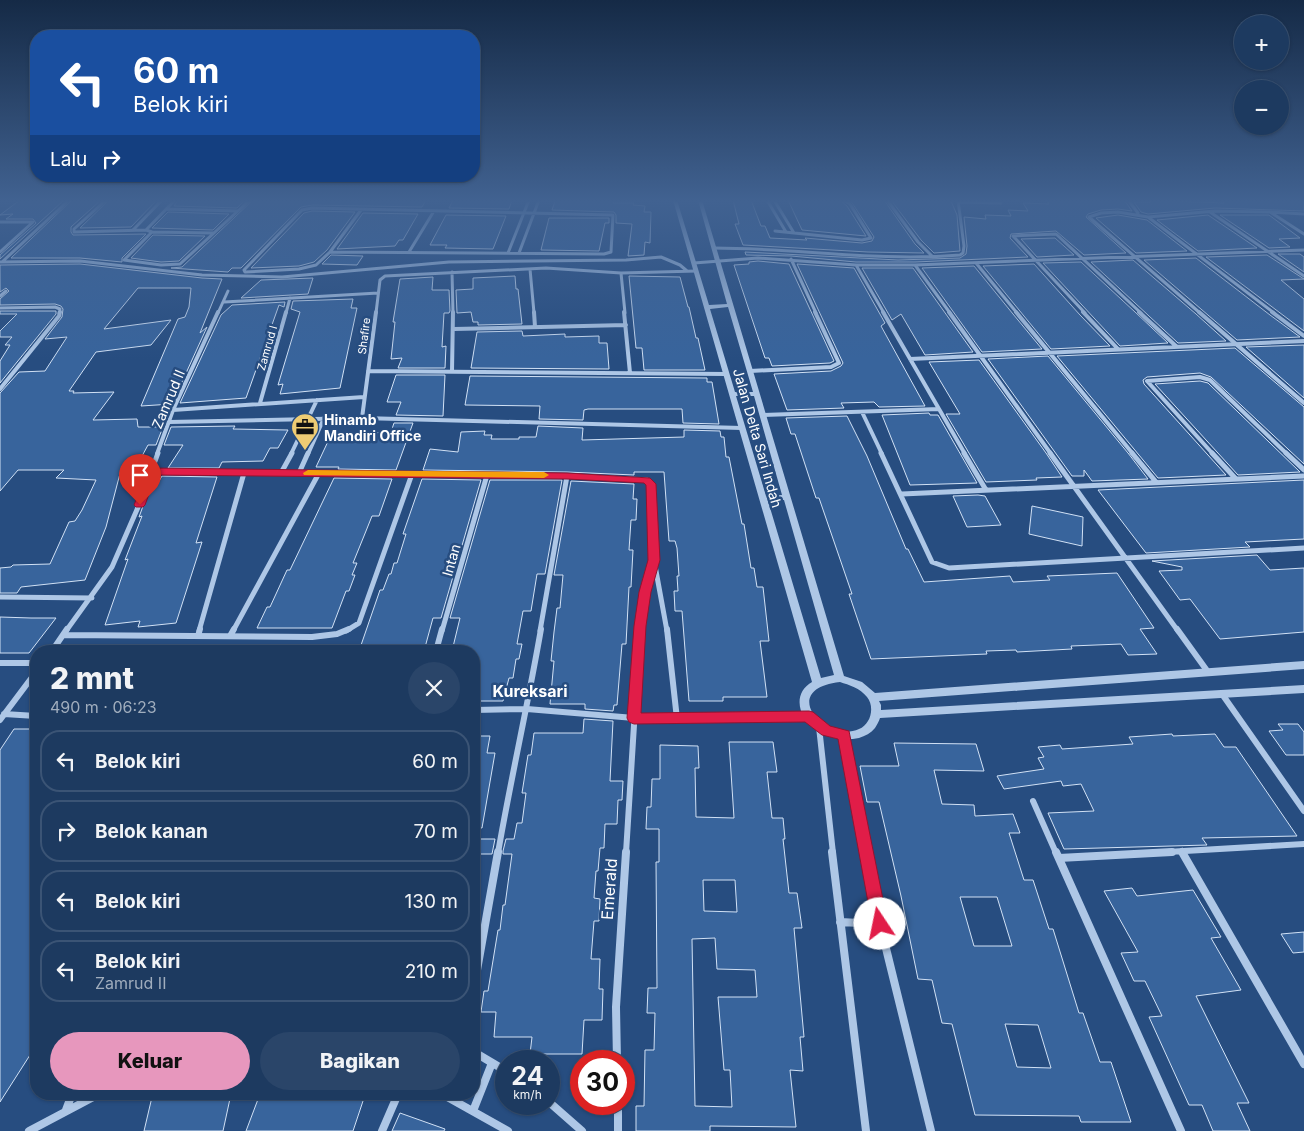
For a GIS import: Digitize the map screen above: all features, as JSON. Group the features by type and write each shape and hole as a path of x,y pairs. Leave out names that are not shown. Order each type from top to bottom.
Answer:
{"street":[{"path":"1,262 11,253"},
{"path":"131,253 124,260 161,265 177,265 191,253"},
{"path":"261,253 244,270 247,273 312,267 329,253"},
{"path":"486,253 608,253"},
{"name":"Jalan Delta Sari Indah","path":"691,253 816,682"},
{"name":"Jalan Delta Sari Indah","path":"715,253 840,678"},
{"path":"827,253 875,257 933,258 960,255 963,253"},
{"path":"928,253 933,258"},
{"path":"1028,253 1118,349"},
{"path":"1075,253 1177,347"},
{"path":"1131,253 1304,404"},
{"path":"694,263 758,258 856,265 915,265 1240,253"},
{"path":"1268,253 1304,276"},
{"path":"1197,254 1304,336"},
{"path":"1,262 80,261 202,275 282,277 398,265 449,262 626,260 661,257 687,271"},
{"path":"750,371 831,367 839,363 791,259"},
{"path":"976,263 1156,482"},
{"path":"856,265 986,490"},
{"path":"915,265 1208,672"},
{"path":"452,371 454,329 452,272 554,268 621,272 696,271"},
{"path":"530,269 535,327"},
{"name":"Shafire","path":"362,418 378,294 382,278 389,275 452,272"},
{"path":"621,272 630,373"},
{"path":"0,296 6,291"},
{"name":"Zamrud II","path":"56,645 92,598 112,567 152,472 173,410 228,291"},
{"path":"224,302 378,294"},
{"name":"Zamrud I","path":"260,404 290,298"},
{"path":"706,306 731,306"},
{"path":"0,308 60,309 59,316 0,389"},
{"path":"454,329 626,325"},
{"path":"910,359 1304,341"},
{"path":"368,371 726,374"},
{"path":"1236,479 1147,381 1200,377 1210,380 1304,470"},
{"path":"732,394 757,394"},
{"path":"173,410 364,397"},
{"path":"281,473 310,418 317,400"},
{"path":"763,415 939,409"},
{"path":"862,412 902,494 932,562 941,567 1304,548"},
{"path":"299,473 324,418"},
{"path":"168,422 362,418 742,428"},
{"path":"152,472 567,476 641,479 651,484 654,560 666,618 678,718"},
{"path":"198,636 244,473"},
{"path":"230,636 319,473"},
{"path":"64,635 312,637 341,634 350,630 359,623 412,474"},
{"name":"Intan","path":"438,645 487,475"},
{"path":"480,952 512,768 527,710 567,476"},
{"path":"902,494 1304,476"},
{"path":"763,499 787,497"},
{"name":"Emerald","path":"617,1050 616,1007 640,626 645,592 654,560"},
{"path":"0,597 92,598"},
{"path":"0,662 30,663"},
{"path":"874,698 1304,665"},
{"path":"828,678 840,678 860,684 874,698 877,706 878,714 874,723 867,730 857,734 844,735 819,727 805,709 806,693 816,682 828,678"},
{"path":"2,717 30,680"},
{"path":"878,714 1304,689"},
{"path":"1222,694 1304,811"},
{"path":"480,710 527,710 634,718 809,716"},
{"path":"2,717 30,716"},
{"path":"819,727 840,922 866,1131"},
{"path":"844,735 880,924 931,1131"},
{"path":"1033,801 1181,1131"},
{"path":"1059,858 1304,844"},
{"path":"1182,851 1304,1064"},
{"path":"840,922 880,924"},
{"path":"480,1056 495,1065"},
{"path":"480,1093 492,1063"},
{"path":"66,1110 70,1100"},
{"path":"29,1131 87,1100"},
{"path":"382,1131 395,1100"},
{"path":"453,1100 508,1131"},
{"path":"473,1111 477,1100"},
{"path":"560,1112 582,1131"},
{"path":"618,1115 618,1131"}],"building":[{"path":"2,253 7,253 0,259"},
{"path":"16,253 127,253 122,258 122,262 80,258 11,258"},
{"path":"136,253 188,253 179,261 161,262 131,258"},
{"path":"197,253 256,253 241,268 232,268 228,272 171,268 182,267"},
{"path":"266,253 324,253 314,262 299,266 251,268"},
{"path":"628,253 644,253 644,255 628,256"},
{"path":"745,253 898,260 960,258 966,254 1024,253 1028,257 915,262 856,262 791,256 746,255"},
{"path":"1033,253 1072,253 1074,255 1037,257"},
{"path":"1081,253 1126,253 1084,255"},
{"path":"1278,254 1300,254 1304,257 1304,272"},
{"path":"331,255 363,256 357,265 322,264"},
{"path":"1267,255 1304,279 1281,280 1304,299 1304,331 1206,257"},
{"path":"1196,258 1300,337 1237,340 1144,260"},
{"path":"1133,260 1226,341 1178,343 1091,262"},
{"path":"758,261 789,264 834,361 830,363 772,366 769,358 765,358 734,265"},
{"path":"1081,262 1168,343 1120,346 1043,263"},
{"path":"80,264 222,279 200,333 207,327 172,404 141,406 178,319 185,317 189,307 191,288 138,288 104,329 171,320 151,345 96,352 69,391 74,391 73,393 114,392 93,420 137,419 138,427 163,427 156,445 148,445 135,469 122,466 106,527 85,580 21,587 17,593 0,593 0,568 13,565 50,564 69,522 75,521 96,480 56,478 64,470 18,470 0,491 0,393 19,372 45,371 67,337 45,339 62,317 63,309 61,306 55,304 0,305 0,299 9,291 6,288 0,292 0,265"},
{"path":"797,264 854,268 885,323 881,326 925,406 879,407 874,402 841,403 844,408 787,410 774,374 831,371 843,363"},
{"path":"1034,264 1110,346 1051,349 983,266"},
{"path":"974,266 1042,349 982,352 922,268"},
{"path":"862,268 913,268 973,352 925,355 901,314 892,320"},
{"path":"515,276 522,324 478,325 478,322 473,322 471,312 457,313 456,290 473,289 473,278"},
{"path":"629,276 680,277 696,338 698,338 705,370 644,370 642,348 636,348"},
{"path":"433,277 432,290 449,290 450,311 449,313 444,313 442,347 446,346 445,368 398,368 402,358 391,359 395,322 393,322 400,279"},
{"path":"313,278 308,294 241,298 261,280"},
{"path":"353,299 351,308 357,308 340,388 280,394 283,384 278,385 300,312 291,309 293,301"},
{"path":"285,302 284,307 279,305 246,398 180,403 221,315 232,305"},
{"path":"0,311 56,311 56,314 0,383 0,361 10,345 5,345 12,337 0,337 0,331 17,314 0,314"},
{"path":"522,331 523,336 565,334 565,337 599,336 599,343 607,343 609,369 471,368 477,332"},
{"path":"1304,345 1304,398 1246,347"},
{"path":"1235,348 1304,407 1304,464 1211,377 1200,373 1147,377 1143,380 1144,384 1226,475 1158,478 1057,356"},
{"path":"1048,356 1148,479 1092,481 1084,470 1084,476 1072,476 988,359"},
{"path":"979,360 1062,477 986,482 946,414 960,414 929,362"},
{"path":"396,375 445,375 443,416 396,415 401,402 387,402"},
{"path":"470,376 707,378 707,382 712,382 719,424 683,423 682,409 588,409 584,410 583,420 539,419 540,406 465,405"},
{"path":"1200,381 1208,383 1300,472 1238,475 1155,384"},
{"path":"929,413 930,415 938,415 977,483 910,485 882,415"},
{"path":"847,416 867,456 906,549 908,549 924,582 1010,576 1013,582 1050,580 1047,576 1117,573 1154,628 1140,629 1157,654 1128,655 1121,644 1071,646 1072,649 1017,652 1016,650 986,651 987,654 871,659 849,594 852,594 819,498 816,498 795,434 791,434 786,418"},
{"path":"394,423 413,423 396,470 316,467 331,435 391,432"},
{"path":"235,426 233,429 288,430 278,448 270,448 263,461 222,462 219,468 168,468 183,445 164,445 171,427"},
{"path":"538,426 583,428 582,440 684,437 684,430 720,431 721,437 724,437 726,457 729,457 742,524 744,524 751,568 754,568 757,587 763,587 769,641 760,641 767,697 723,697 723,701 689,701 682,611 675,611 674,591 678,591 677,576 679,576 677,548 675,541 669,541 664,472 634,472 634,475 423,470 430,449 458,452 461,432 485,431 484,435 492,435 491,439 519,439 519,437 536,437"},
{"path":"162,476 217,477 196,543 202,542 176,623 138,627 140,621 105,625 150,487 156,486"},
{"path":"334,478 392,479 379,516 372,516 353,563 357,563 352,575 355,575 349,591 346,591 332,628 257,628 267,607 270,607 287,570 290,570"},
{"path":"422,479 481,480 441,618 433,618 426,645 361,645 380,590 383,590 394,563 397,563 406,534 403,534"},
{"path":"490,480 562,480 545,574 537,574 531,611 523,611 517,644 522,644 519,659 516,659 513,678 509,678 503,701 480,701 480,645 453,645 460,618 450,618"},
{"path":"1304,480 1304,539 1245,542 1250,547 1146,553 1098,490"},
{"path":"571,481 634,484 633,499 637,499 636,520 631,520 629,550 633,550 626,644 622,644 617,705 614,705 613,711 585,709 585,704 550,704 554,661 551,661 557,608 560,608 563,575 554,575"},
{"path":"953,496 985,496 1001,525 967,527"},
{"path":"1032,506 1083,517 1082,546 1029,534"},
{"path":"1257,555 1270,570 1304,568 1304,632 1220,639 1190,599 1180,600 1159,571 1182,570 1182,567 1152,561"},
{"path":"0,617 56,618 35,645 30,645 29,653 0,653"},
{"path":"584,719 613,721 610,781 623,781 622,800 618,800 617,824 605,824 604,848 600,848 598,871 596,871 594,898 600,899 599,921 594,921 591,959 600,959 599,989 603,989 602,1020 584,1020 582,1050 570,1050 570,1054 560,1054 560,1050 530,1050 532,1037 494,1037 496,1012 481,1012 484,991 488,991 498,930 500,930 503,905 505,905 512,854 503,854 503,851 506,839 514,839 517,823 522,823 526,793 522,793 528,755 531,755 534,733 583,733"},
{"path":"1278,724 1298,724 1304,732 1304,755 1286,755 1269,731 1283,730"},
{"path":"14,729 30,729 30,1055 0,1102 0,750"},
{"path":"1172,734 1173,736 1215,734 1224,747 1236,747 1297,836 1202,838 1207,845 1064,849 1048,813 1094,811 1081,784 1063,786 1061,781 1004,789 997,776 1044,769 1038,758 1044,757 1038,747 1060,745 1062,749 1133,744 1129,737"},
{"path":"480,736 490,736 487,753 495,753 482,828 480,828"},
{"path":"729,742 773,742 777,772 767,772 772,818 783,818 785,839 783,839 789,893 797,893 802,928 794,928 804,1037 800,1037 803,1071 790,1070 796,1127 710,1126 710,1131 636,1131 636,1106 644,1106 645,1050 654,1050 655,1013 647,1013 648,988 657,988 656,862 659,862 659,829 646,829 647,807 651,807 652,779 660,779 660,745 698,746 699,768 695,768 696,817 734,818","holes":["703,880 735,880 737,912 704,911","715,938 717,969 755,970 757,997 718,997 724,1070 730,1070 732,1107 695,1106 692,939"]},
{"path":"894,743 976,744 984,771 934,770 942,804 974,805 975,816 1013,814 1020,833 1009,833 1024,880 1033,880 1049,929 1053,929 1079,1013 1083,1013 1100,1062 1111,1062 1131,1122 1081,1122 1079,1116 975,1115 952,1024 942,1023 932,980 918,979 879,802 867,802 860,766 899,766","holes":["960,897 997,897 1012,946 974,946","1005,1024 1038,1025 1051,1068 1017,1067"]},
{"path":"480,839 495,839 492,854 480,854"},
{"path":"1132,888 1137,896 1193,890 1221,937 1211,938 1241,990 1196,996 1249,1103 1237,1103 1250,1131 1213,1131 1202,1105 1189,1105 1149,1017 1162,1016 1145,981 1134,981 1121,953 1138,952 1104,891"},
{"path":"1304,932 1304,952 1293,953 1281,934"},
{"path":"151,1100 230,1100 223,1131 144,1131"},
{"path":"258,1100 363,1100 353,1131 246,1131"},
{"path":"400,1113 445,1129 444,1131 392,1131"}],"slow traffic":[{"path":"308,473 544,475"}],"place":[{"name":"Hinamb Mandiri Office","path":"305,451"}],"district":[{"name":"Kureksari","path":"530,691"}],"route":[{"path":"140,505 152,472 567,476 646,480 651,484 654,560 645,592 640,626 634,718 727,719 809,716 819,727 844,735 880,924"}]}
